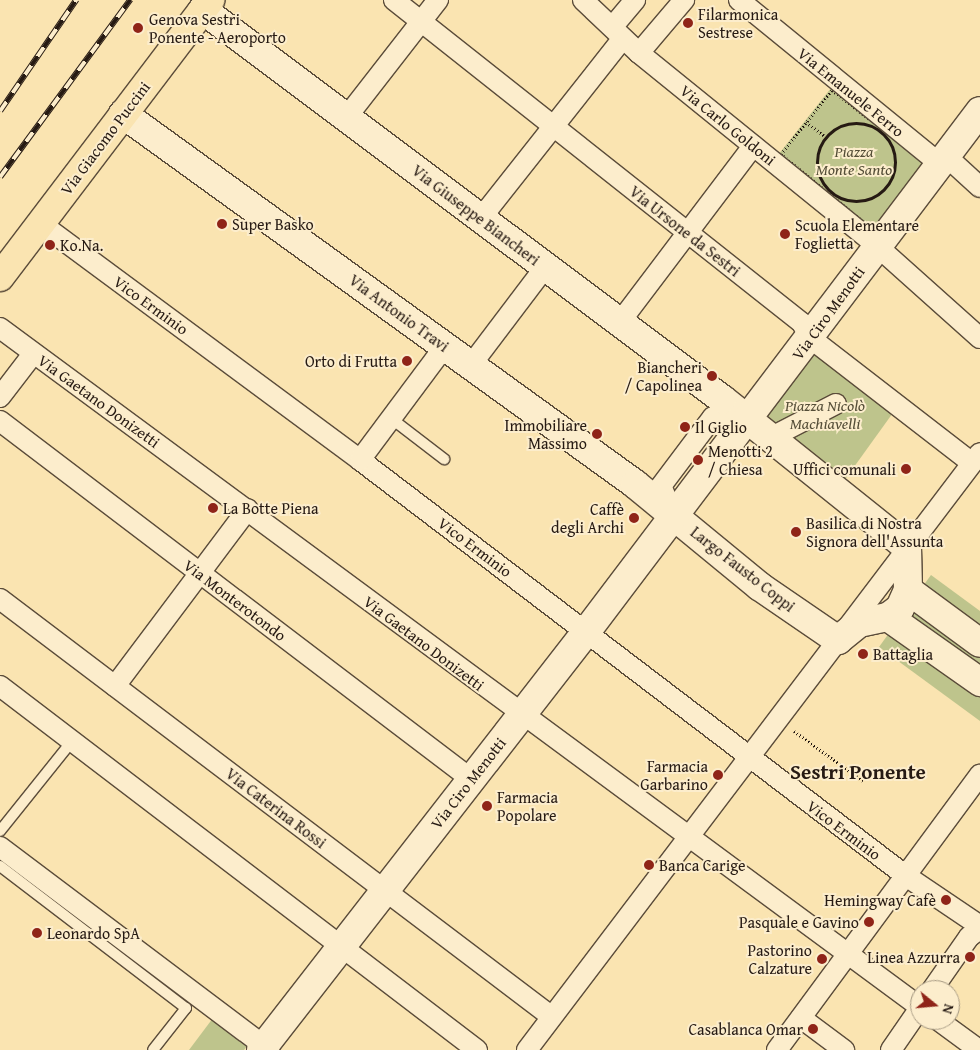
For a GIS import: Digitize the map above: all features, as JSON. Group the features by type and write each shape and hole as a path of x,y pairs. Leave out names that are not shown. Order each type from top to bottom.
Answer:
{"main road":[{"name":"Via Giacomo Puccini","path":"0,277 206,5"}],"street":[{"name":"Via Ursone da Sestri","path":"394,0 802,323 809,337 976,458"},
{"path":"346,118 438,0"},
{"name":"Via Carlo Goldoni","path":"582,0 618,31 639,53 877,246 980,338"},
{"path":"480,218 554,127 618,31 635,0"},
{"path":"639,53 684,0"},
{"name":"Via Emanuele Ferro","path":"739,0 980,187"},
{"name":"Via Giuseppe Biancheri","path":"206,5 346,118 749,419 907,547"},
{"name":"Via Ciro Menotti","path":"264,1049 339,948 586,632 673,514 749,419 877,246 980,112"},
{"name":"Via Antonio Travi","path":"123,114 471,364 673,514"},
{"path":"620,322 753,146"},
{"name":"Vico Erminio","path":"40,223 360,460 906,876 980,928"},
{"path":"471,364 545,267"},
{"name":"Via Gaetano Donizetti","path":"0,328 33,354 248,509 520,716 910,1000"},
{"path":"360,460 445,346"},
{"path":"0,397 33,354"},
{"path":"772,437 836,404"},
{"name":"Via Monterotondo","path":"0,421 471,779"},
{"path":"527,1050 751,759 779,721 797,690 838,640 976,458"},
{"path":"115,686 248,509"},
{"name":"Largo Fausto Coppi","path":"673,514 759,586 838,640"},
{"path":"838,640 859,623 888,617 900,608 908,590 907,547"},
{"path":"908,590 980,643"},
{"name":"Via Caterina Rossi","path":"0,599 552,1017"},
{"path":"888,617 980,682"},
{"path":"0,686 335,940 339,948 477,1050"},
{"path":"777,1050 849,956 980,775"},
{"path":"0,847 264,1049"},
{"path":"939,980 969,937 980,928"},
{"path":"801,1018 844,1050"},
{"path":"891,1050 910,1022"},
{"path":"952,1030 979,1050"}],"lane":[{"path":"392,419 444,459"},
{"path":"0,831 72,741"},
{"path":"0,866 186,1008 153,1050"}],"path":[{"path":"832,90 929,165 876,232 781,154 806,122 832,90"},
{"path":"806,122 826,137"},
{"path":"857,122 881,131 894,153 892,178 885,189 862,202 843,199 826,189 816,165 826,137 844,124 857,122"},
{"path":"779,721 863,781"}],"green space":[{"name":"Piazza Monte Santo","path":"831,88 929,165 876,232 778,155"},
{"name":"Piazza Nicolò Machiavelli","path":"813,347 895,410 841,485 758,421"},
{"path":"931,575 980,611 980,721 879,647"},
{"path":"213,1018 248,1045 244,1050 189,1050"}],"railway":[{"path":"0,111 76,0"},
{"path":"0,177 130,0"}],"place":[{"name":"Filarmonica Sestrese","path":"688,23"},
{"name":"Genova Sestri Ponente - Aeroporto","path":"138,28"},
{"name":"Super Basko","path":"222,224"},
{"name":"Scuola Elementare Foglietta","path":"785,234"},
{"name":"Ko.Na.","path":"50,245"},
{"name":"Orto di Frutta","path":"407,361"},
{"name":"Biancheri / Capolinea","path":"712,376"},
{"name":"Il Giglio","path":"685,427"},
{"name":"Immobiliare Massimo","path":"597,434"},
{"name":"Menotti 2 / Chiesa","path":"698,460"},
{"name":"Uffici comunali","path":"906,469"},
{"name":"La Botte Piena","path":"213,508"},
{"name":"Caffè degli Archi","path":"634,518"},
{"name":"Basilica di Nostra Signora dell'Assunta","path":"796,532"},
{"name":"Battaglia","path":"863,654"},
{"name":"Farmacia Garbarino","path":"718,775"},
{"name":"Farmacia Popolare","path":"487,806"},
{"name":"Banca Carige","path":"649,865"},
{"name":"Hemingway Cafè","path":"946,900"},
{"name":"Pasquale e Gavino","path":"869,922"},
{"name":"Leonardo SpA","path":"37,933"},
{"name":"Linea Azzurra","path":"970,957"},
{"name":"Pastorino Calzature","path":"822,959"},
{"name":"Casablanca Omar","path":"813,1029"}],"district":[{"name":"Sestri Ponente","path":"858,772"}]}
